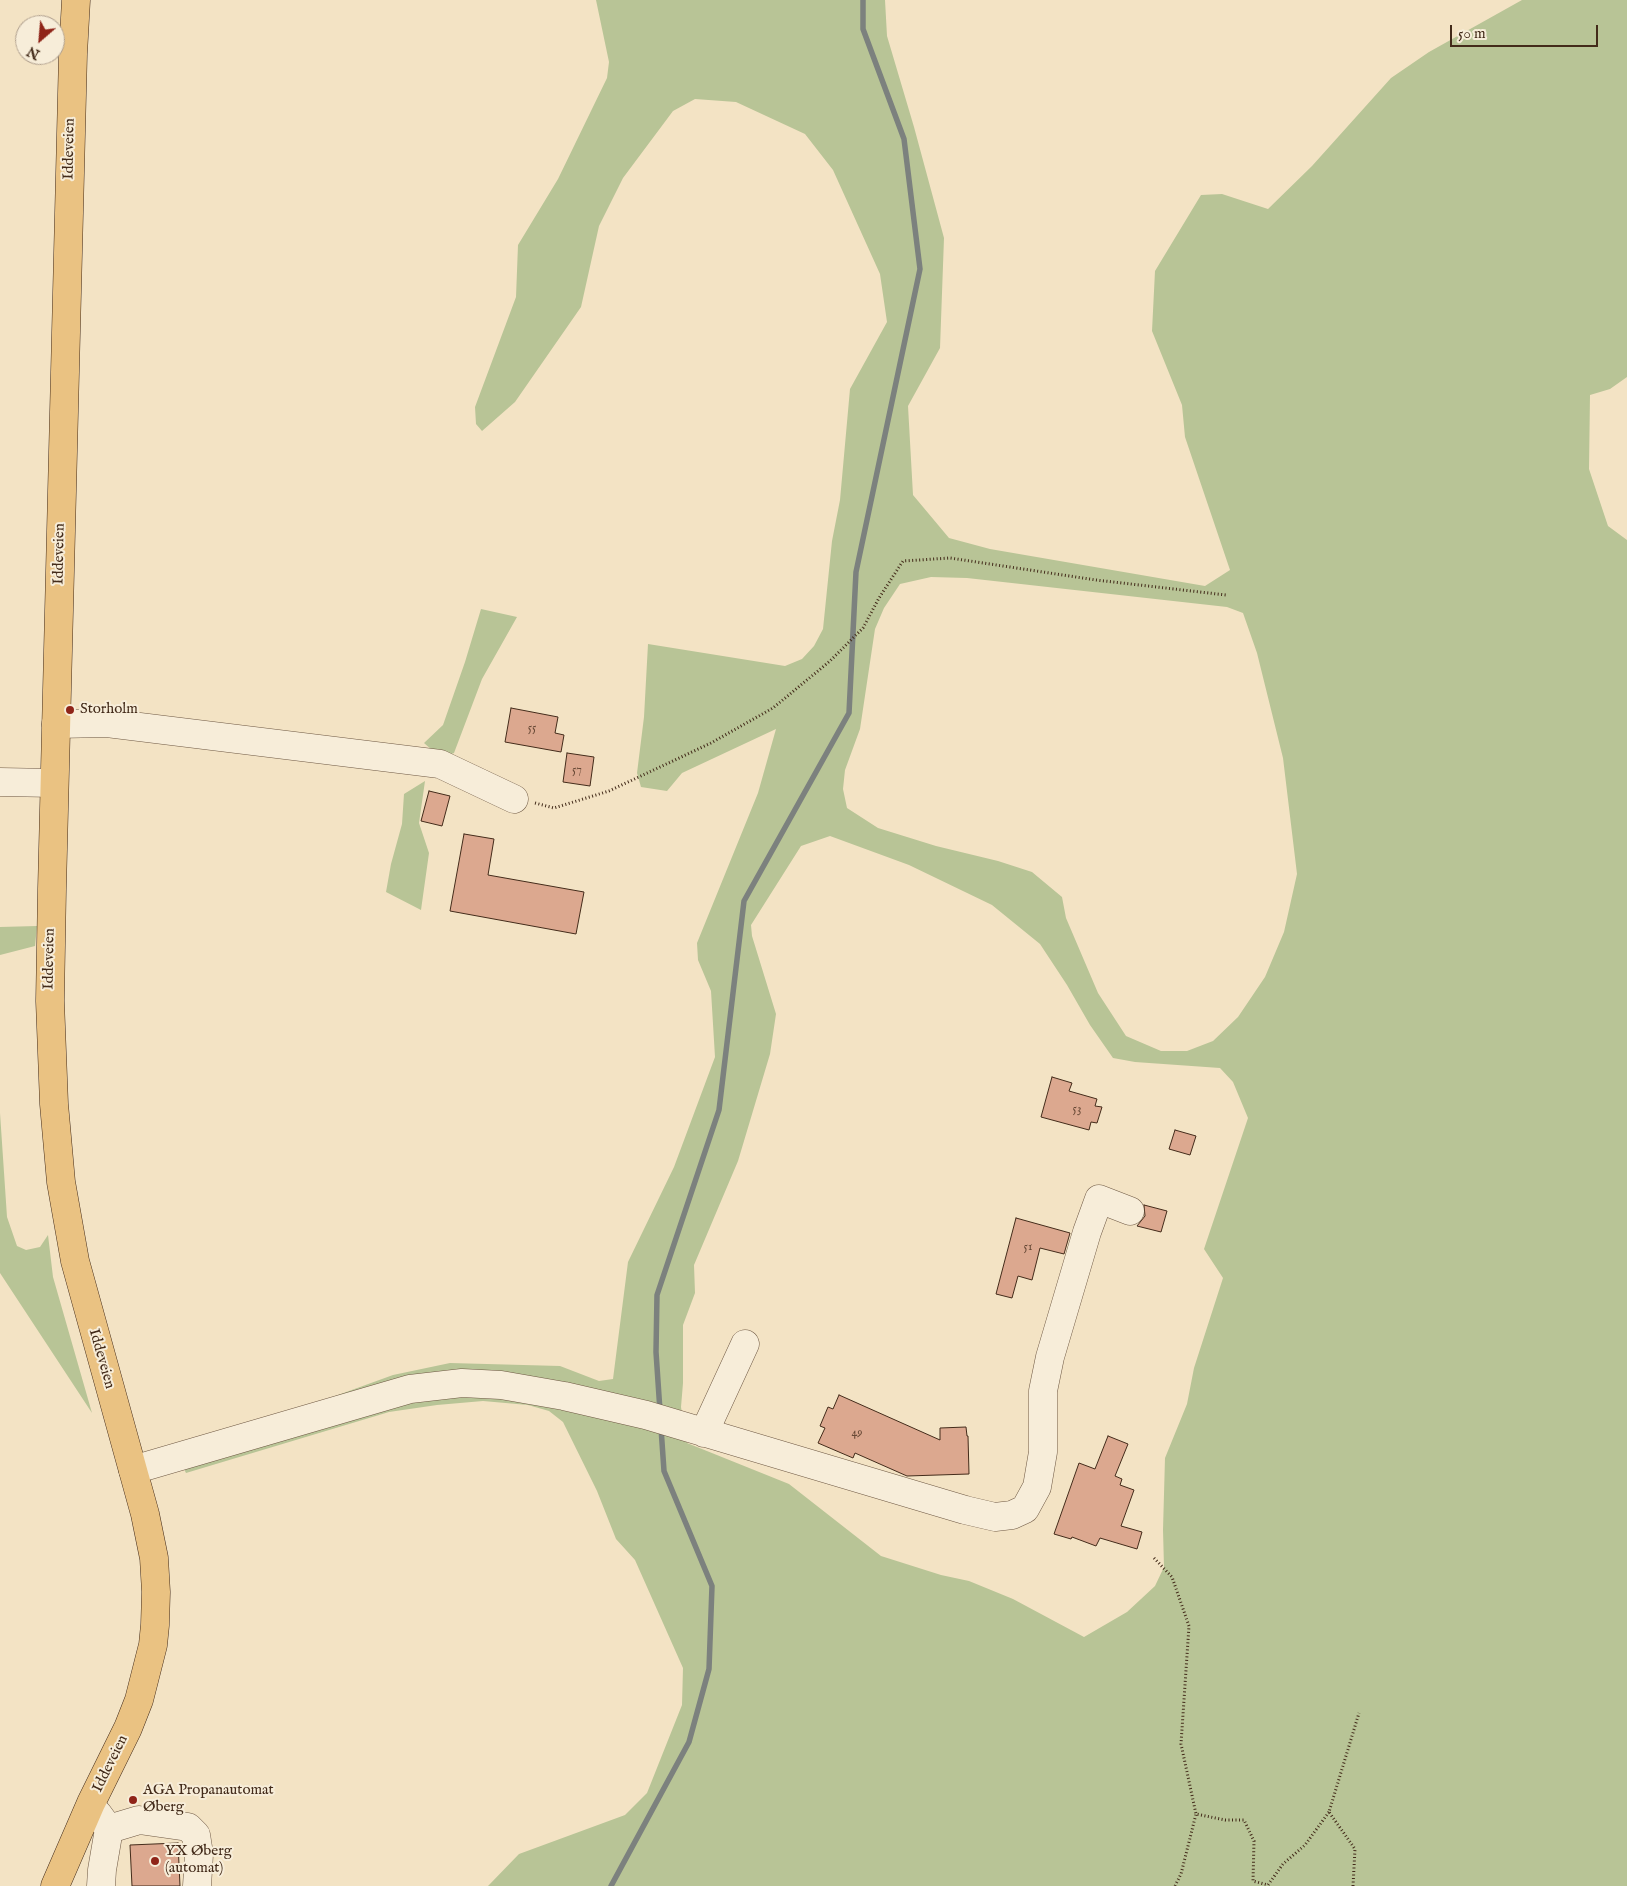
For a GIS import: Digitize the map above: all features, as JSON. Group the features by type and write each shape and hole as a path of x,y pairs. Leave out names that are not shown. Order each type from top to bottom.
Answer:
{"main road":[{"name":"Iddeveien","path":"55,1886 139,1700 148,1667 155,1625 154,1558 133,1470 75,1261 61,1182 54,1104 50,1001 54,783 76,0"}],"street":[{"path":"56,724 107,723 440,764 514,799"},
{"path":"0,782 54,783"},
{"path":"133,1470 410,1389 462,1383 501,1385 564,1396 646,1415 965,1510 995,1517 1012,1515 1025,1509 1037,1487 1043,1452 1043,1391 1050,1356 1087,1232 1099,1200 1130,1211"},
{"path":"704,1433 745,1344"},
{"path":"92,1803 109,1829 101,1886"},
{"path":"109,1829 139,1820 188,1827 196,1835 199,1854 197,1886"}],"path":[{"path":"514,799 554,808 609,791 711,743 773,708 830,661 863,628 879,598 903,561 950,558 1096,580 1226,595"},
{"path":"1154,1558 1172,1577 1189,1626 1181,1744 1196,1814 1175,1886"},
{"path":"1196,1814 1225,1820 1244,1820 1254,1842 1253,1881 1268,1885 1283,1864 1306,1845 1329,1812 1359,1714"},
{"path":"1329,1812 1355,1849 1353,1886"}],"green space":[{"path":"596,0 885,0 887,36 944,238 940,348 908,406 913,495 949,538 990,549 1205,586 1230,570 1185,437 1182,405 1152,331 1155,271 1201,195 1222,194 1268,209 1312,166 1391,78 1429,52 1522,0 1627,0 1627,377 1610,389 1590,395 1589,469 1608,526 1627,540 1627,1886 488,1886 519,1854 625,1815 647,1793 682,1705 683,1668 635,1560 616,1539 597,1491 563,1422 549,1411 528,1405 483,1401 437,1405 389,1412 186,1473 173,1447 283,1415 393,1375 450,1363 560,1366 599,1381 613,1379 628,1262 674,1167 715,1057 711,991 698,960 697,943 758,793 776,729 682,773 667,791 641,787 637,773 644,717 648,644 785,666 802,659 814,646 823,629 832,541 840,500 850,389 887,322 880,274 833,170 805,134 736,102 695,99 673,111 623,178 599,226 581,307 515,402 482,431 476,424 475,407 516,297 518,245 558,179 607,78 609,62","holes":["931,577 967,578 1227,607 1243,613 1257,653 1283,758 1297,874 1284,932 1265,977 1238,1017 1213,1041 1187,1051 1161,1051 1126,1036 1098,993 1066,918 1062,897 1032,872 878,828 847,808 843,789 845,770 860,729 875,629 884,608 900,584","830,836 909,865 992,905 1040,944 1090,1025 1113,1058 1135,1062 1220,1068 1233,1082 1248,1118 1204,1249 1223,1278 1194,1368 1187,1404 1165,1458 1164,1567 1155,1586 1127,1612 1084,1637 1013,1599 969,1581 941,1575 881,1556 789,1484 687,1443 681,1407 683,1325 695,1293 694,1265 738,1161 770,1054 776,1014 752,936 751,925 801,846"]},
{"path":"481,609 517,617 482,679 454,753 441,758 424,743 443,725"},
{"path":"425,781 419,823 429,853 421,910 386,892 391,864 402,824 404,794"},
{"path":"37,926 35,946 0,955 0,927"},
{"path":"0,1113 7,1217 17,1246 26,1250 40,1247 48,1235 53,1277 92,1413 0,1273"}],"building":[{"path":"511,708 558,717 555,733 564,735 561,752 505,742"},
{"path":"567,753 594,757 590,786 563,782"},
{"path":"429,791 450,796 442,826 421,821"},
{"path":"464,834 494,839 488,875 584,892 576,934 450,911"},
{"path":"1052,1077 1072,1083 1069,1091 1097,1099 1095,1106 1102,1107 1097,1123 1091,1122 1089,1130 1041,1117"},
{"path":"1175,1130 1196,1136 1190,1155 1169,1149"},
{"path":"1144,1205 1167,1211 1161,1232 1137,1226 1145,1216"},
{"path":"1016,1218 1070,1233 1064,1254 1040,1248 1032,1280 1018,1276 1012,1298 996,1294"},
{"path":"839,1395 940,1440 940,1428 966,1427 969,1474 907,1476 855,1453 853,1458 818,1443 825,1428 820,1426 828,1407 833,1409"},
{"path":"1108,1436 1128,1444 1115,1476 1122,1479 1120,1485 1134,1490 1121,1526 1142,1532 1137,1549 1100,1538 1096,1546 1072,1537 1071,1539 1054,1534 1079,1463 1095,1469"},
{"name":"YX Øberg (automat)","path":"178,1843 180,1886 132,1886 130,1845"}],"waterway":[{"path":"660,1411 656,1352 657,1295 719,1110 744,901 849,713 856,572 920,269 904,139 863,29 863,0"},
{"path":"611,1886 689,1742 709,1669 712,1586 664,1471 661,1428"}],"place":[{"name":"Storholm","path":"70,710"},
{"name":"AGA Propanautomat Øberg","path":"133,1800"},
{"name":"YX Øberg (automat)","path":"155,1861"}]}
